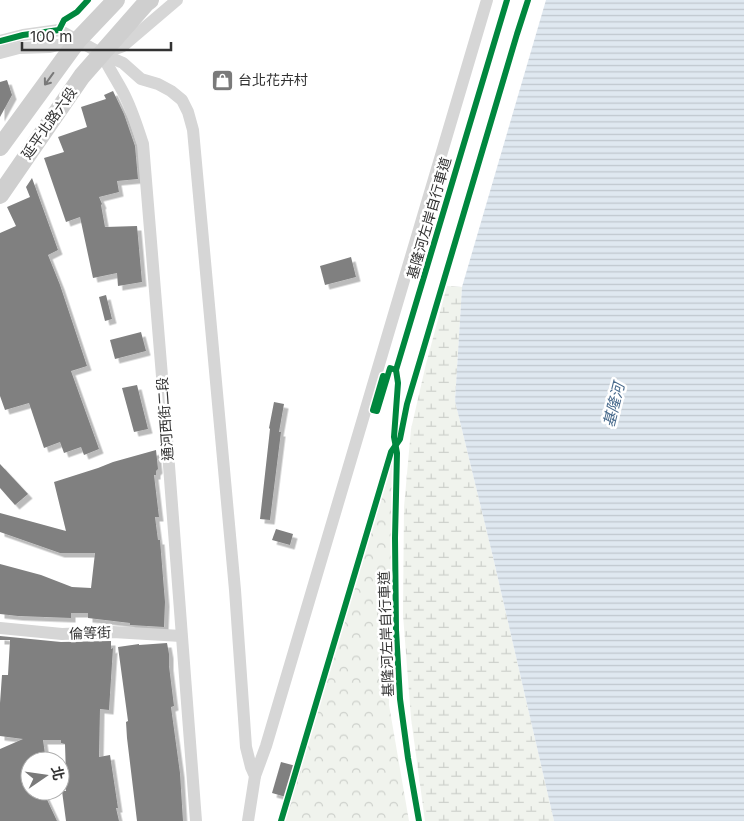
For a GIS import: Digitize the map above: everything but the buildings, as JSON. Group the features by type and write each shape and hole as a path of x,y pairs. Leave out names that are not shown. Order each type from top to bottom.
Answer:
{"main road":[{"name":"延平北路六段","path":"0,148 78,40 116,0"},
{"name":"延平北路六段","path":"0,195 82,76 150,0"}],"street":[{"path":"102,54 123,46 177,0"},
{"path":"248,821 255,776 266,746 487,0"},
{"path":"0,41 23,35 59,30 102,54 123,63 141,80 158,84 172,91 182,100 188,112 193,130 234,581 246,748 255,776"},
{"path":"0,53 19,48 50,47 78,40"},
{"name":"通河西街二段","path":"102,54 135,118 142,144 165,413 196,821"},
{"name":"倫等街","path":"0,628 62,634 113,632 181,636"}],"green space":[{"path":"447,286 462,287 455,401 554,821 425,821 411,718 403,615 404,507 411,429"},
{"path":"392,455 389,705 409,821 280,821 294,762"}],"water":[{"name":"基隆河","path":"546,0 744,0 744,821 554,821 455,401 462,287"}],"cycle path":[{"path":"0,41 23,35 59,30 64,20 77,12 88,0"},
{"name":"基隆河左岸自行車道","path":"419,821 400,699 396,630 395,538 397,453 394,437 398,383 396,370 507,0"},
{"path":"281,821 391,452 400,439 407,404 528,0"},
{"path":"383,376 373,410 377,411 390,368 396,370"}],"place":[{"name":"台北花卉村","path":"222,80"}]}
